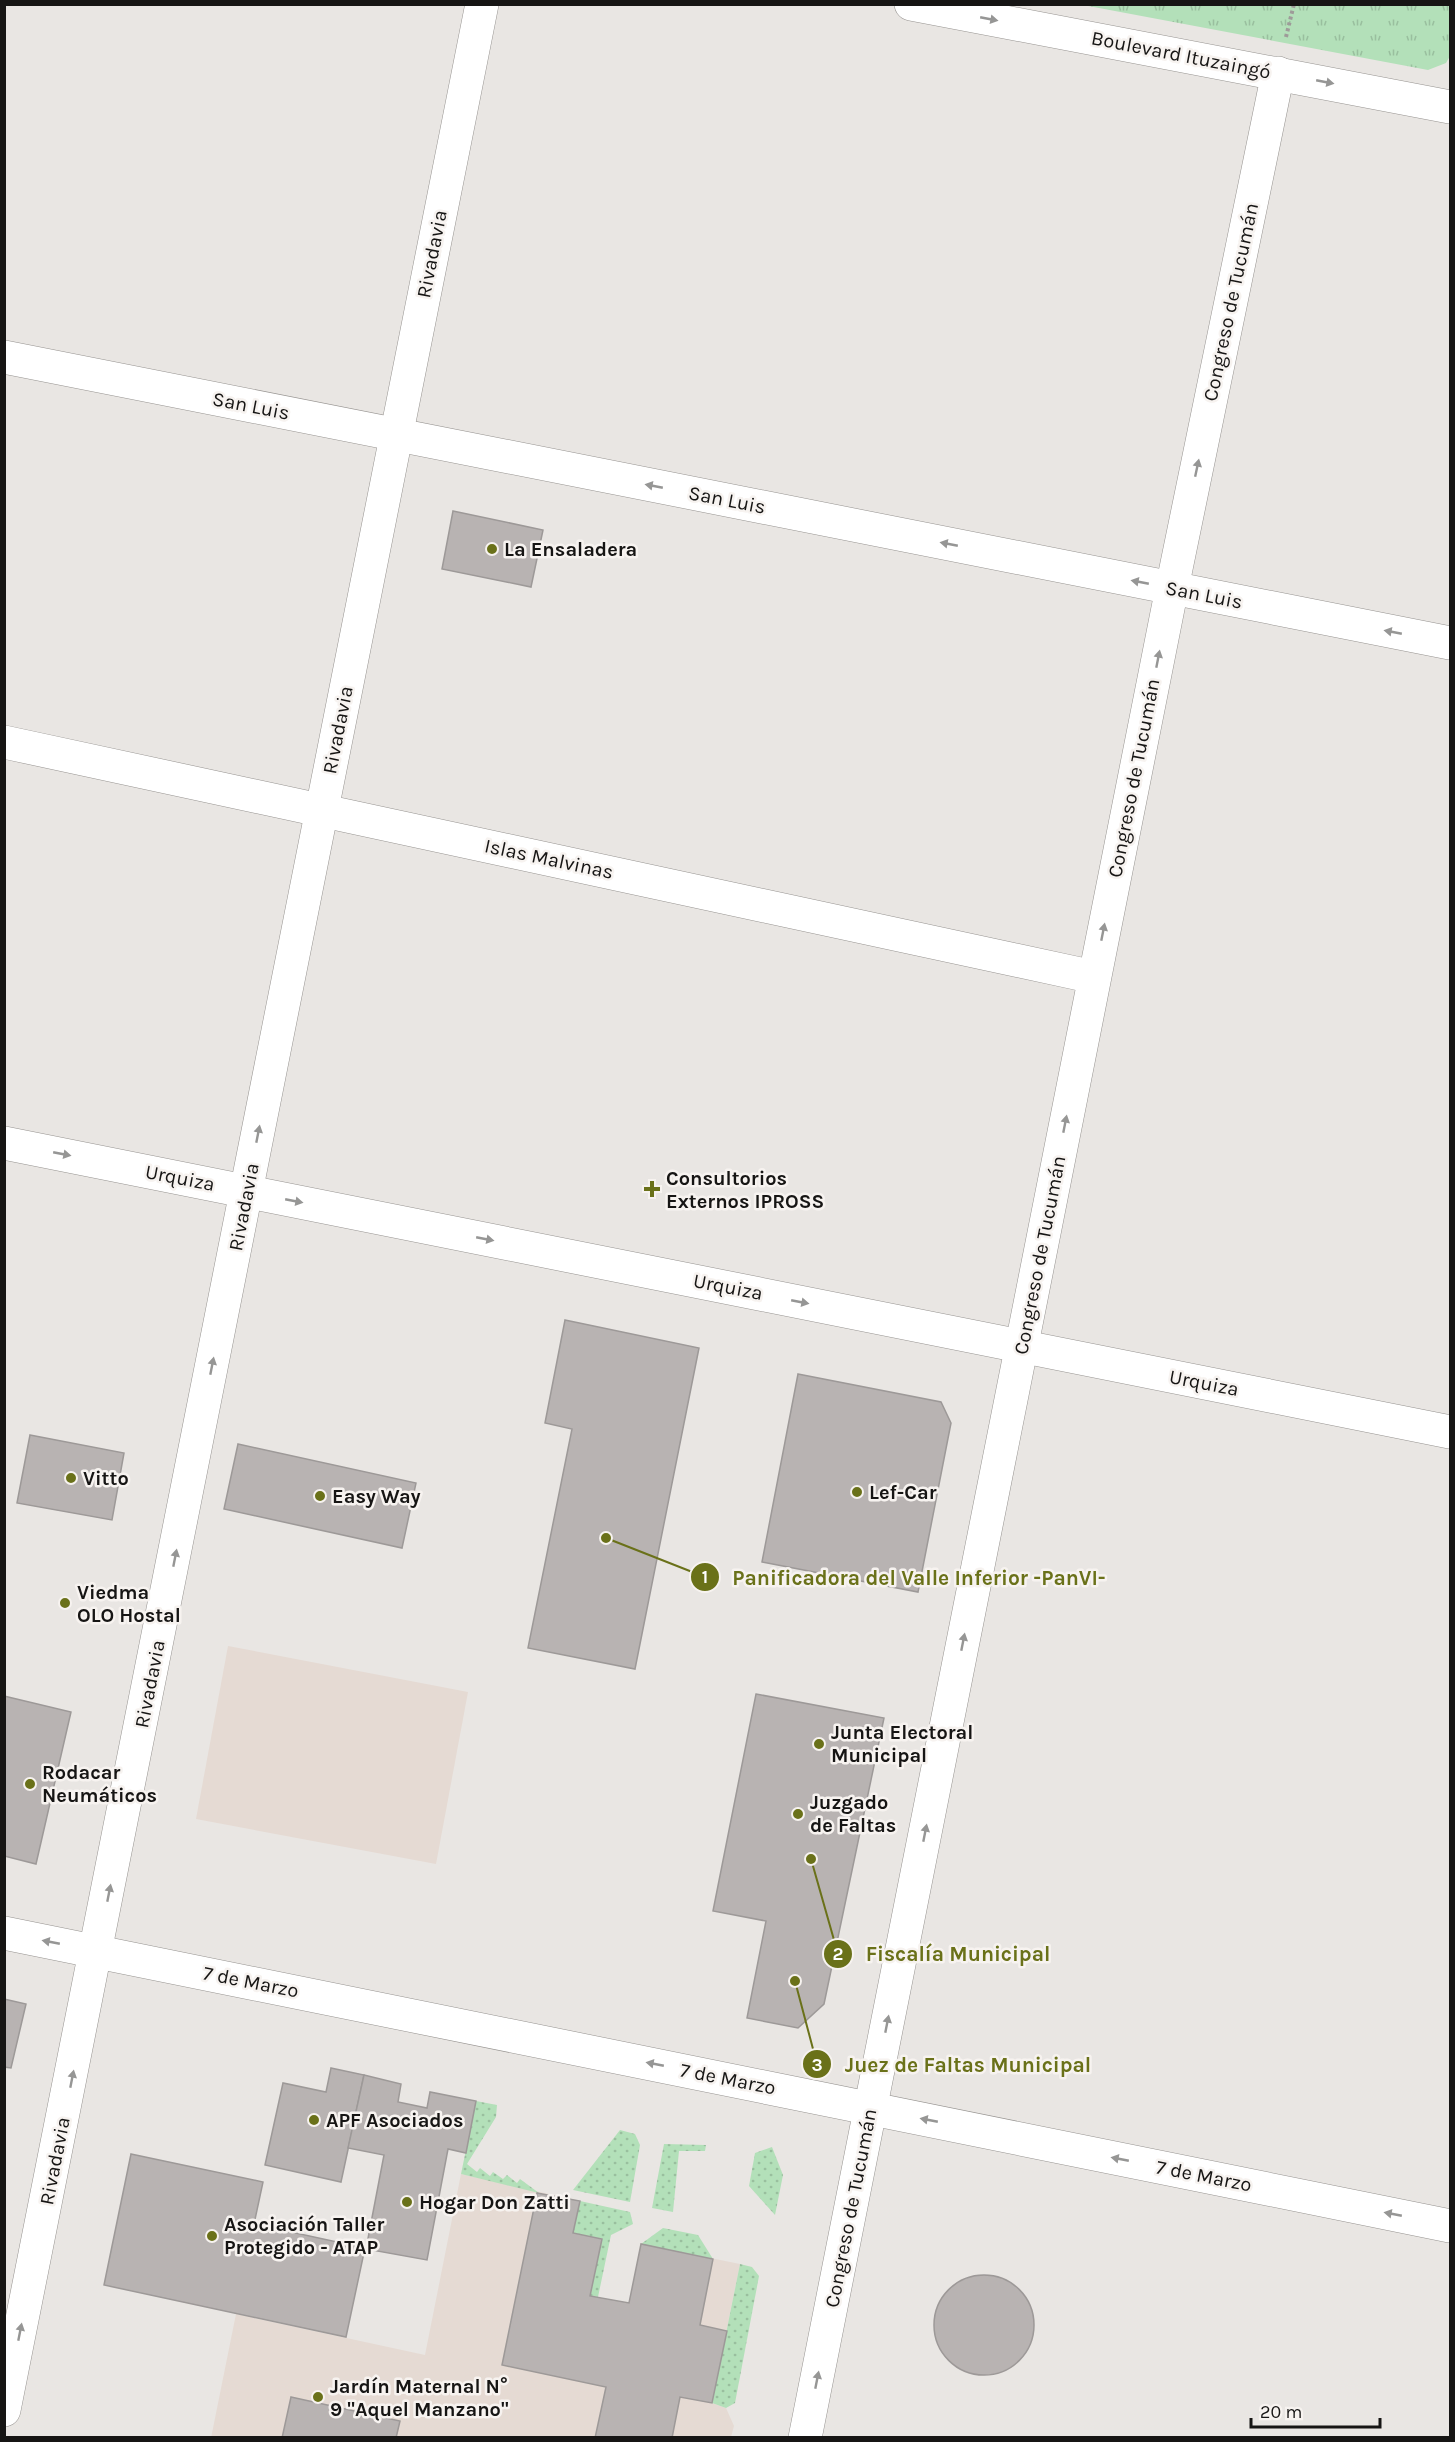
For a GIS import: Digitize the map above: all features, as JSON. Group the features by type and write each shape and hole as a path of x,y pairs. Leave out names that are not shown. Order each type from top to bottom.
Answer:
{"street":[{"name":"Rivadavia","path":"4,2410 98,1951 482,4"},
{"name":"Boulevard Ituzaingó","path":"911,4 1450,107"},
{"name":"Congreso de Tucumán","path":"805,2438 1094,977 1278,73"},
{"name":"San Luis","path":"4,357 1450,644"},
{"name":"Islas Malvinas","path":"4,742 1094,977"},
{"name":"Urquiza","path":"4,1143 1450,1432"},
{"name":"7 de Marzo","path":"4,1933 1450,2226"}],"shaded area":[{"path":"228,1646 468,1692 436,1864 196,1819"},
{"path":"461,2174 580,2201 602,2239 591,2296 629,2303 641,2244 740,2264 712,2403 726,2408 734,2426 731,2437 211,2438 236,2314 425,2355"}],"green space":[{"path":"1083,5 1450,5 1450,56 1446,63 1428,70"},
{"path":"476,2101 497,2105 496,2117 467,2164 477,2172 480,2168 490,2176 493,2172 503,2179 507,2175 517,2183 520,2179 539,2193 461,2174"},
{"path":"620,2130 635,2134 640,2145 630,2202 573,2190"},
{"path":"664,2144 706,2145 705,2151 679,2151 673,2212 652,2208"},
{"path":"772,2147 783,2175 775,2215 749,2186 755,2153"},
{"path":"580,2201 630,2212 633,2224 611,2235 598,2297 590,2296 602,2239 573,2233"},
{"path":"663,2228 698,2235 713,2259 641,2244"},
{"path":"740,2264 752,2267 759,2276 735,2403 726,2408 712,2403"}],"building":[{"name":"La Ensaladera","path":"453,511 543,530 531,587 442,569"},
{"path":"565,1320 699,1348 635,1669 528,1648 572,1429 545,1423"},
{"name":"Lef-Car","path":"798,1374 941,1402 951,1423 918,1592 762,1562"},
{"name":"Vitto","path":"30,1435 124,1453 112,1520 17,1503"},
{"name":"Easy Way","path":"238,1444 416,1483 402,1548 224,1509"},
{"name":"Juzgado de Faltas","path":"756,1694 884,1718 824,2004 798,2028 747,2018 766,1921 713,1911"},
{"name":"Rodacar Neumáticos","path":"4,1696 71,1712 36,1864 4,1856"},
{"path":"4,1999 26,2004 11,2068 4,2067"},
{"name":"APF Asociados","path":"331,2068 364,2075 341,2182 265,2165 283,2083 326,2092"},
{"name":"Hogar Don Zatti","path":"364,2075 401,2084 398,2102 427,2108 430,2092 476,2101 466,2153 448,2149 427,2260 366,2249 384,2155 348,2148"},
{"name":"Asociación Taller Protegido - ATAP","path":"131,2154 263,2182 254,2224 365,2248 346,2337 104,2285"},
{"path":"537,2193 580,2201 573,2233 602,2239 590,2296 629,2303 641,2244 713,2259 700,2325 727,2331 712,2403 680,2397 672,2438 595,2438 606,2387 502,2365"},
{"path":"984,2275 1003,2279 1019,2290 1030,2306 1034,2325 1030,2344 1019,2360 1003,2371 984,2375 965,2371 949,2360 938,2344 934,2325 938,2306 949,2290 965,2279"},
{"name":"Jardín Maternal N° 9 \"Aquel Manzano\"","path":"291,2397 400,2421 396,2438 282,2438"}],"place":[{"name":"La Ensaladera","path":"492,549"},
{"name":"Consultorios Externos IPROSS","path":"652,1189"},
{"name":"Vitto","path":"71,1478"},
{"name":"Lef-Car","path":"857,1492"},
{"name":"Easy Way","path":"320,1496"},
{"name":"Panificadora del Valle Inferior -PanVI-","path":"606,1538"},
{"name":"Viedma OLO Hostal","path":"65,1603"},
{"name":"Junta Electoral Municipal","path":"819,1744"},
{"name":"Rodacar Neumáticos","path":"30,1784"},
{"name":"Juzgado de Faltas","path":"798,1814"},
{"name":"Fiscalía Municipal","path":"811,1859"},
{"name":"Juez de Faltas Municipal","path":"795,1981"},
{"name":"APF Asociados","path":"314,2120"},
{"name":"Hogar Don Zatti","path":"407,2202"},
{"name":"Asociación Taller Protegido - ATAP","path":"212,2236"},
{"name":"Jardín Maternal N° 9 \"Aquel Manzano\"","path":"318,2397"}]}
